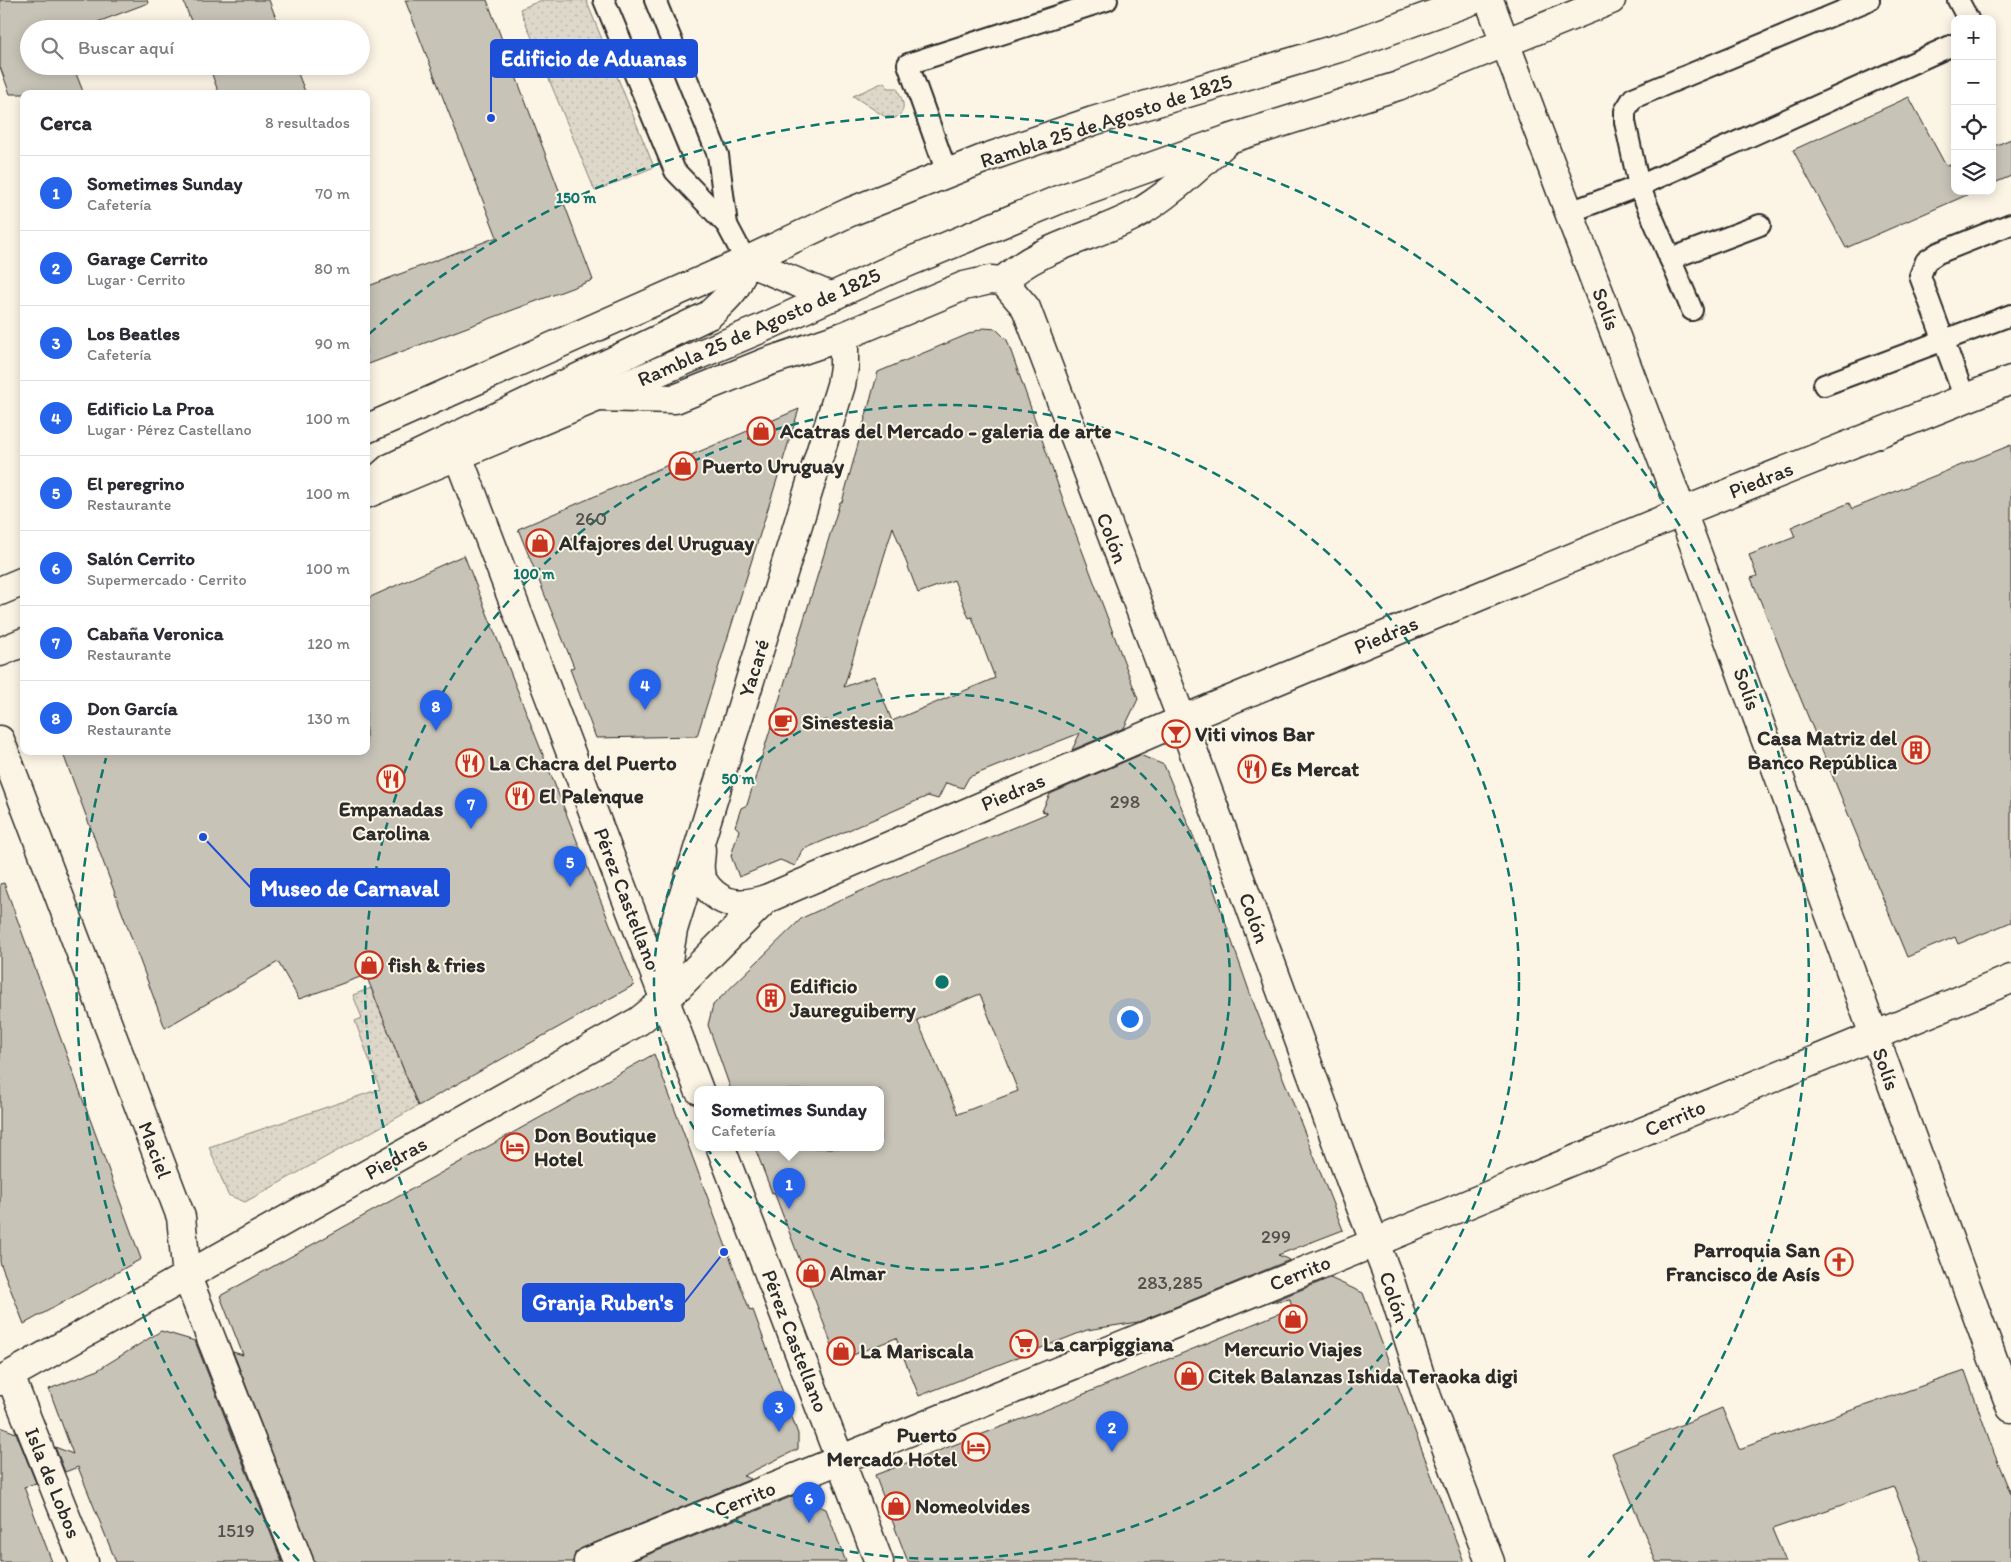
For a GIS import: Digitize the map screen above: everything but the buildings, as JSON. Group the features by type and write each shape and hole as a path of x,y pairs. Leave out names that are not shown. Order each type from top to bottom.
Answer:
{"street":[{"name":"Rambla 25 de Agosto de 1825","path":"370,427 746,261 850,212 983,159 1094,122 1349,45 1473,0"},
{"name":"Solís","path":"1489,0 1682,512 2011,1408"},
{"name":"Rambla 25 de Agosto de 1825","path":"370,492 1058,200 1230,139 1398,86 1611,0"},
{"name":"Rambla 25 de Agosto de 1825","path":"597,397 675,398 767,362 844,336 964,286 990,280 1003,281 1010,274 1034,259 1131,217 1154,204 1230,139"},
{"name":"Rambla 25 de Agosto de 1825","path":"370,486 390,468 709,315 740,283 746,261"},
{"path":"746,261 832,297"},
{"name":"Colón","path":"1003,281 1026,308 1182,720 1374,1243 1391,1284 1427,1398 1490,1562"},
{"name":"Yacaré","path":"665,1000 673,930 841,385 844,367 844,336"},
{"name":"Piedras","path":"702,838 700,872 704,883 716,897 740,904 766,899 1182,720 1682,512 2011,380"},
{"name":"Pérez Castellano","path":"458,456 697,1086"},
{"path":"0,591 20,582"},
{"path":"0,652 20,644"},
{"name":"Maciel","path":"0,740 181,1217 187,1276 299,1562"},
{"name":"Piedras","path":"5,1378 639,1021 665,1000 766,899"},
{"name":"Cerrito","path":"588,1562 1374,1243 2011,979"},
{"name":"Pérez Castellano","path":"722,1151 879,1562"},
{"name":"Isla de Lobos","path":"5,1378 84,1562"}],"lane":[{"path":"604,0 675,171 726,225 746,261"},
{"path":"655,0 718,155 726,225"},
{"path":"947,173 908,64 1108,0"},
{"path":"1692,310 1639,186 1625,122 1625,111 1633,98 1869,0"},
{"path":"1958,0 1966,15"},
{"path":"1570,212 1639,186 1951,46"},
{"path":"1965,398 1920,276 1926,261 1938,253 2011,224"},
{"path":"1670,259 1760,225"},
{"path":"1824,385 2011,315"}],"shaded area":[{"path":"542,0 586,0 654,167 595,191 520,9"},
{"path":"884,82 888,88 897,88 903,104 902,112 895,118 884,116 853,96"},
{"path":"371,988 418,1106 245,1202 228,1195 209,1147 380,1089 355,1021 362,1018 353,995"}],"place":[{"name":"Edificio de Aduanas","path":"491,118"},
{"name":"Acatras del Mercado - galeria de arte","path":"761,431"},
{"name":"Puerto Uruguay","path":"683,466"},
{"name":"Alfajores del Uruguay","path":"540,543"},
{"name":"Edificio La Proa","path":"645,710"},
{"name":"Sinestesia","path":"783,722"},
{"name":"Don García","path":"436,731"},
{"name":"Viti vinos Bar","path":"1176,734"},
{"name":"Casa Matriz del Banco República","path":"1916,750"},
{"name":"La Chacra del Puerto","path":"470,763"},
{"name":"Es Mercat","path":"1252,769"},
{"name":"Empanadas Carolina","path":"391,779"},
{"name":"El Palenque","path":"520,796"},
{"name":"Cabaña Veronica","path":"471,829"},
{"name":"Museo de Carnaval","path":"203,837"},
{"name":"El peregrino","path":"570,887"},
{"name":"fish & fries","path":"369,965"},
{"name":"Edificio Jaureguiberry","path":"771,998"},
{"name":"Don Boutique Hotel","path":"515,1147"},
{"name":"Sometimes Sunday","path":"789,1209"},
{"name":"Granja Ruben's","path":"724,1252"},
{"name":"Parroquia San Francisco de Asís","path":"1839,1262"},
{"name":"Almar","path":"811,1273"},
{"name":"Mercurio Viajes","path":"1293,1319"},
{"name":"La carpiggiana","path":"1024,1344"},
{"name":"La Mariscala","path":"841,1351"},
{"name":"Citek Balanzas Ishida Teraoka digi","path":"1189,1376"},
{"name":"Los Beatles","path":"779,1432"},
{"name":"Puerto Mercado Hotel","path":"976,1447"},
{"name":"Garage Cerrito","path":"1112,1452"},
{"name":"Nomeolvides","path":"896,1506"},
{"name":"Salón Cerrito","path":"809,1523"}]}
